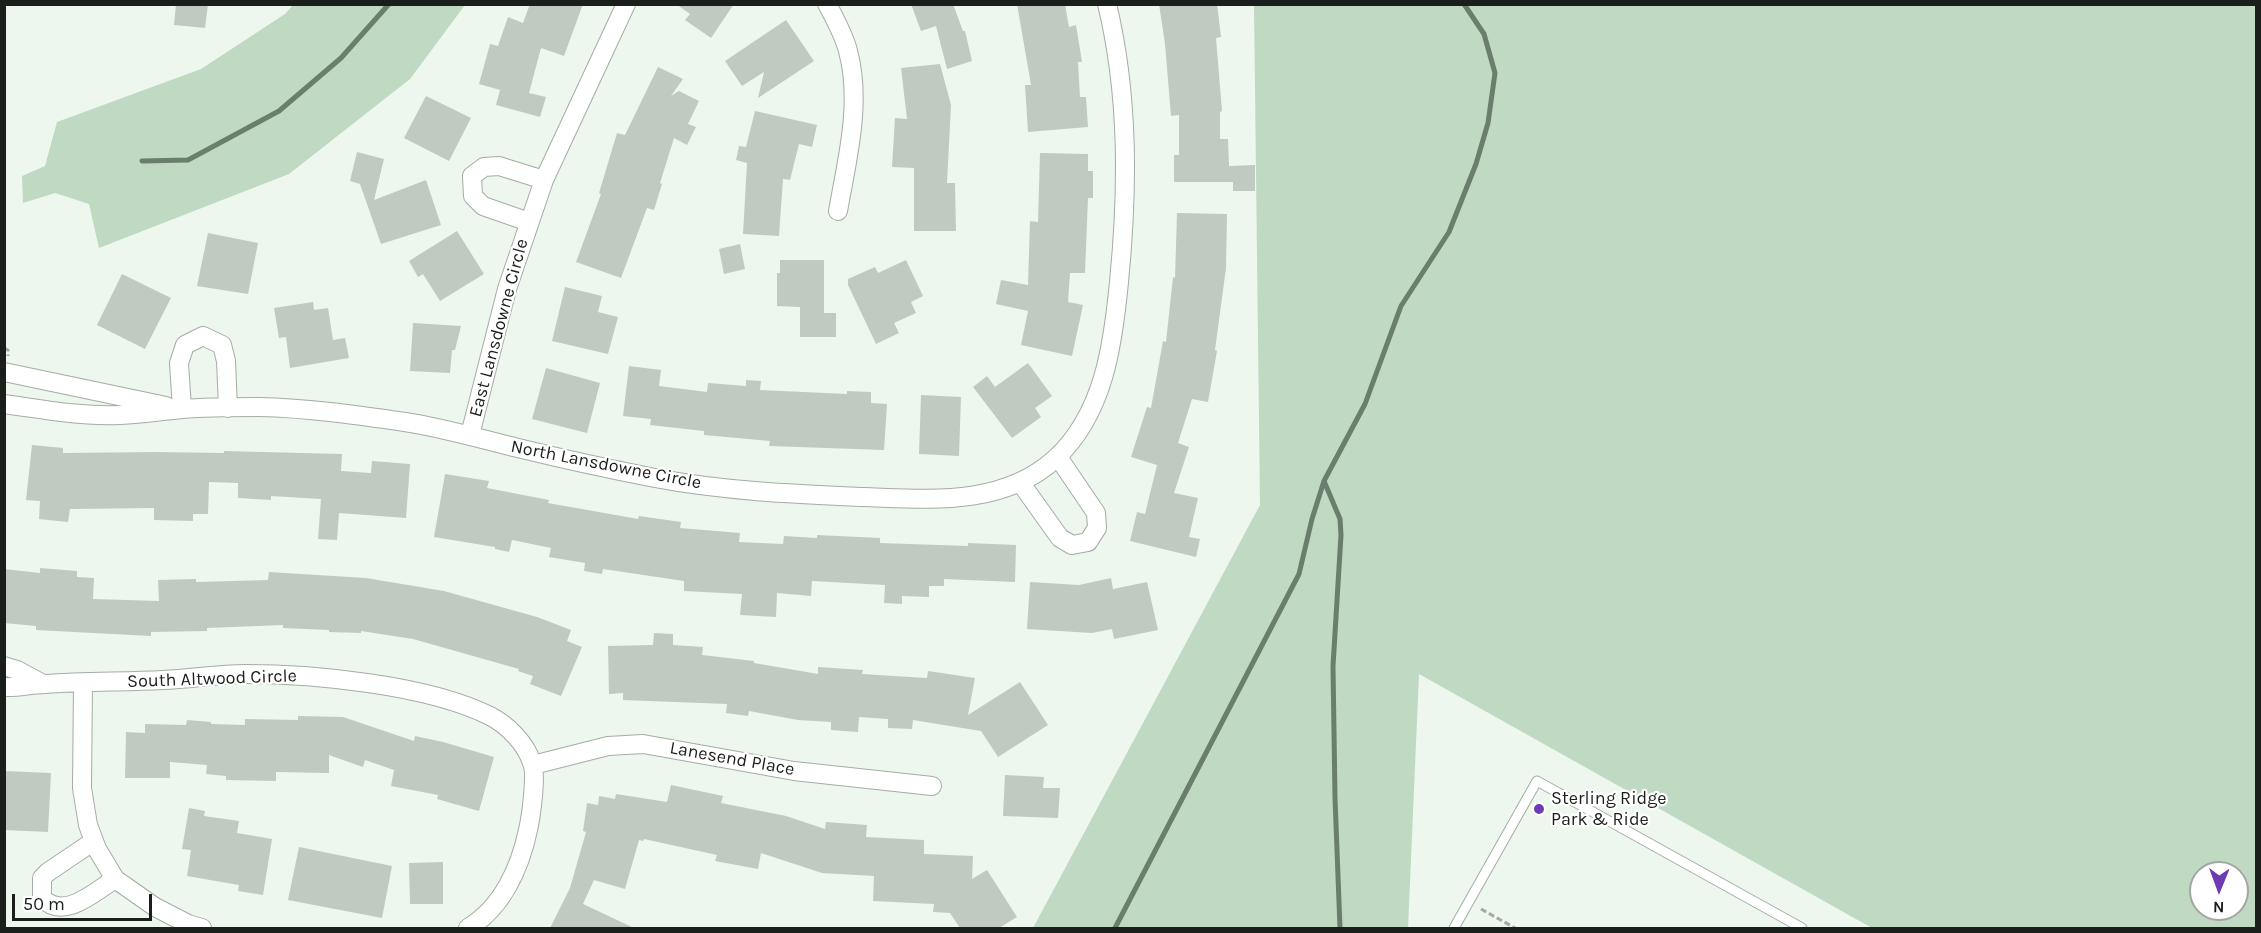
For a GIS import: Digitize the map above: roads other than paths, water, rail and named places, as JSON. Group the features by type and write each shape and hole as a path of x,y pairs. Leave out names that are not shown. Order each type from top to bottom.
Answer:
{"street":[{"name":"East Lansdowne Circle","path":"470,435 504,300 544,180 626,4"},
{"path":"828,4 848,51 852,75 853,117 838,211"},
{"name":"North Lansdowne Circle","path":"4,404 117,416 182,409 260,407 363,416 470,435 522,449 658,478 802,494 947,499 987,494 1040,472 1058,457 1080,428 1092,407 1106,371 1114,339 1122,254 1126,164 1119,69 1107,4"},
{"name":"East Lansdowne Circle","path":"529,222 483,206 473,196 472,176 484,167 499,166 544,180"},
{"path":"182,409 179,363 184,345 203,336 222,345 226,361 228,408"},
{"name":"North Lansdowne Circle","path":"4,372 182,409"},
{"path":"1020,482 1060,538 1072,544 1088,542 1097,528 1096,513 1058,457"},
{"path":"4,666 17,670 43,684"},
{"name":"South Altwood Circle","path":"4,687 243,674 324,678 430,696 471,708 493,718 522,743 533,765"},
{"path":"83,682 82,788 88,825 94,841 115,879 154,907 188,924 202,928"},
{"name":"Lanesend Place","path":"533,765 608,746 643,744 794,771 932,786"},
{"path":"480,926 500,900 523,849 532,803 533,765"},
{"path":"94,841 42,878 42,898 47,904 58,908 74,905 115,879"}],"lane":[{"path":"1468,928 1456,926 1537,781 1802,928"}],"waterway":[{"path":"142,161 188,160 279,111 341,58 389,4"},
{"path":"1115,928 1299,574 1324,481 1365,404 1401,306 1449,232 1476,164 1488,123 1495,73 1484,34 1464,4"},
{"path":"1324,481 1340,519 1341,535 1333,666 1340,928"}],"place":[{"name":"Sterling Ridge Park & Ride","path":"1539,809"}]}
